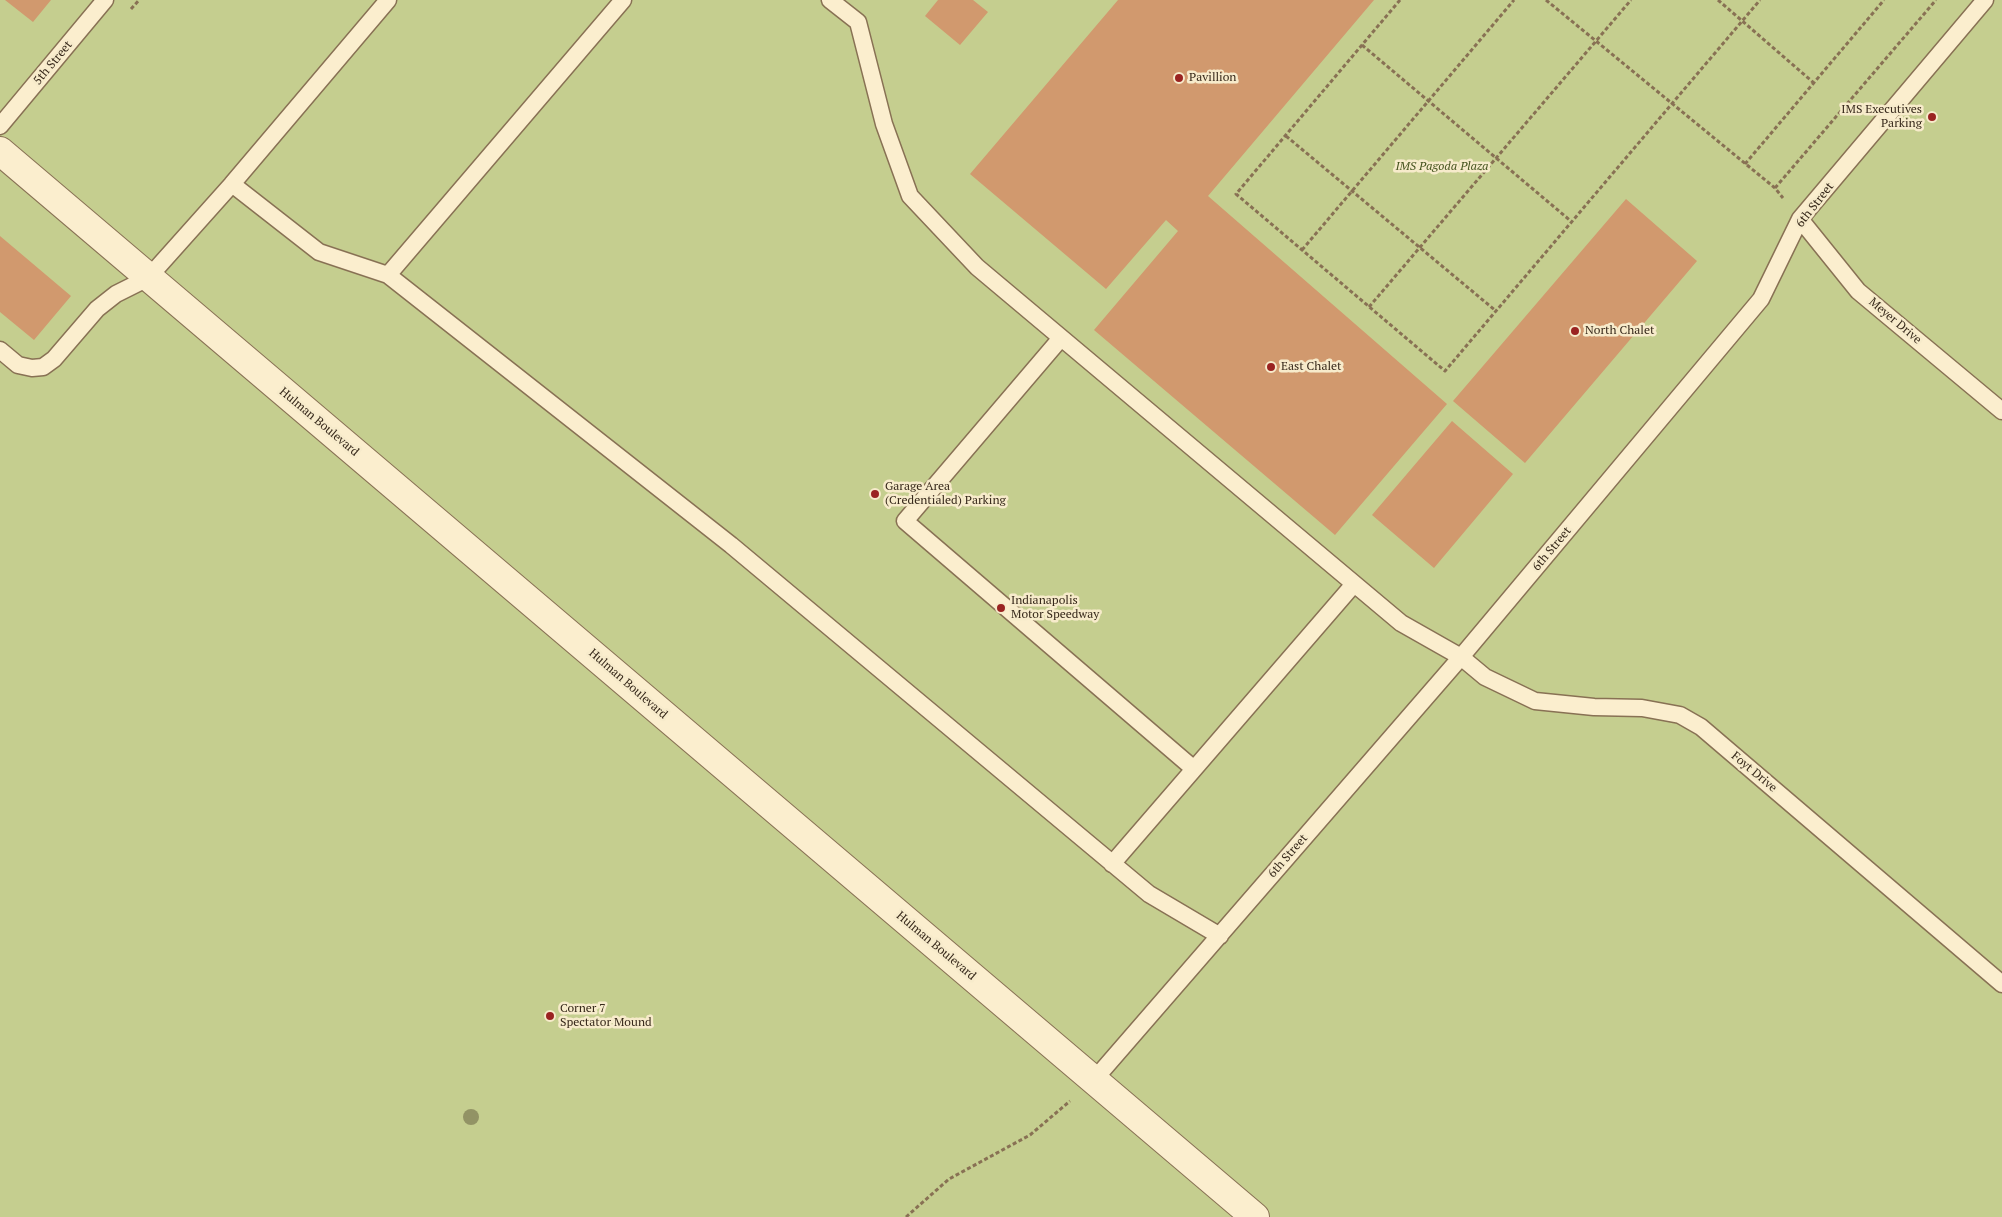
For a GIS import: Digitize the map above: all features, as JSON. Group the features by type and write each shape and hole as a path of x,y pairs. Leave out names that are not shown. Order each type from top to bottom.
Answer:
{"street":[{"name":"Hulman Boulevard","path":"0,151 1255,1217"}],"lane":[{"name":"5th Street","path":"0,126 105,0"},
{"path":"0,350 18,365 32,368 43,367 54,359 97,308 116,294 148,278 232,184 388,0"},
{"path":"388,275 624,0"},
{"name":"Foyt Drive","path":"830,0 858,22 884,124 910,196 977,267 1400,623 1461,657 1485,677 1535,701 1594,707 1642,708 1680,715 1701,727 2002,984"},
{"name":"6th Street","path":"1094,1080 1461,657 1761,300 1800,219 1985,0"},
{"path":"232,184 319,252 388,275 731,546 1149,894 1220,936"},
{"name":"Meyer Drive","path":"1800,219 1858,291 2002,411"},
{"path":"1061,338 906,521 1194,769"},
{"path":"1112,864 1354,584"}],"path":[{"path":"1400,0 1236,194 1445,371 1760,0"},
{"path":"1302,250 1514,0"},
{"path":"1546,0 1775,188 1800,219"},
{"path":"1369,307 1631,0"},
{"path":"1718,0 1814,83"},
{"path":"1745,164 1884,0"},
{"path":"1775,188 1936,0"},
{"path":"1362,45 1572,222"},
{"path":"1286,136 1496,311"},
{"path":"906,1217 949,1179 1030,1135 1094,1080"}],"green space":[{"name":"Indianapolis Motor Speedway","path":"0,0 2002,0 2002,1217 0,1217"}],"building":[{"path":"5,0 51,0 33,22"},
{"path":"938,0 973,0 988,12 960,45 925,16"},
{"path":"1118,0 1374,0 1208,196 1447,404 1335,535 1094,330 1178,231 1166,220 1106,289 970,174"},
{"name":"North Chalet","path":"1626,199 1697,261 1525,463 1453,401"},
{"path":"0,236 71,296 34,340 0,312"},
{"path":"1452,421 1513,474 1434,568 1372,515"}],"place":[{"name":"Pavillion","path":"1179,78"},
{"name":"IMS Executives Parking","path":"1932,117"},
{"name":"North Chalet","path":"1575,331"},
{"name":"East Chalet","path":"1271,367"},
{"name":"Garage Area (Credentialed) Parking","path":"875,494"},
{"name":"Indianapolis Motor Speedway","path":"1001,608"},
{"name":"Corner 7 Spectator Mound","path":"550,1016"}],"park label":[{"name":"IMS Pagoda Plaza","path":"1442,167"}]}
